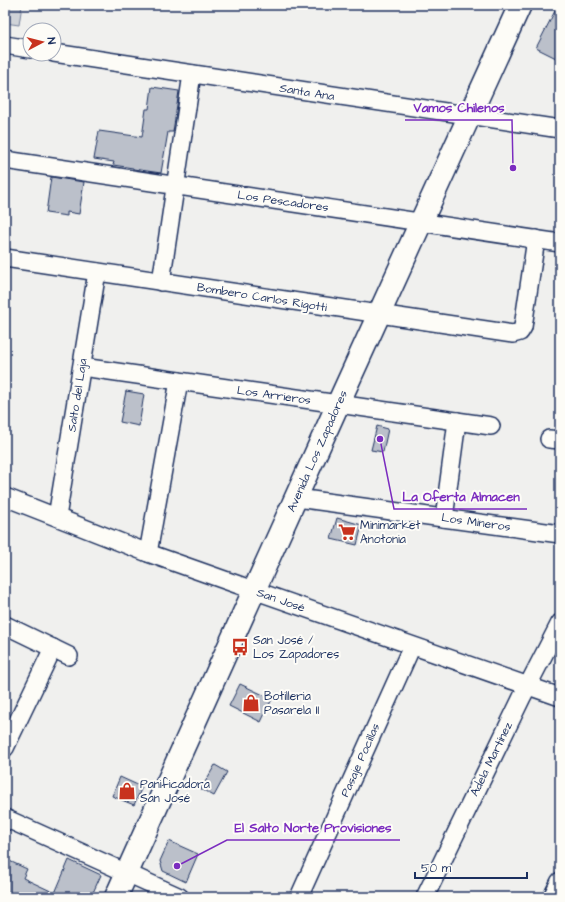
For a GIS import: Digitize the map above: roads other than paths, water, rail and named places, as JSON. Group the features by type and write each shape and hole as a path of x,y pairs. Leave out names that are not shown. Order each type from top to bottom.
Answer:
{"main road":[{"name":"Avenida Los Zapadores","path":"116,897 520,5"}],"street":[{"path":"5,46 22,48"},
{"name":"Santa Ana","path":"62,54 470,117 560,129"},
{"path":"161,282 192,74"},
{"name":"Los Pescadores","path":"5,160 560,243"},
{"name":"Bombero Carlos Rigotti","path":"5,258 513,334 520,332 523,327 536,239"},
{"name":"Salto del Laja","path":"57,518 97,272"},
{"name":"Los Arrieros","path":"82,367 491,426"},
{"path":"148,553 179,381"},
{"path":"444,518 457,421"},
{"name":"San José","path":"5,498 148,553 560,697"},
{"name":"Los Mineros","path":"297,498 560,534"},
{"name":"Adela Martínez","path":"425,897 527,686 560,623"},
{"path":"5,625 69,656"},
{"name":"Pasaje Pocillas","path":"299,897 412,646"},
{"path":"5,748 52,648"},
{"path":"5,818 180,897"},
{"path":"552,897 560,881"}],"place":[{"name":"Vamos Chilenos","path":"513,168"},
{"name":"La Oferta Almacen","path":"380,439"},
{"name":"Minimarket Anotonia","path":"347,532"},
{"name":"San José / Los Zapadores","path":"240,647"},
{"name":"Botilleria Pasarela II","path":"251,703"},
{"name":"Panificadora San José","path":"127,791"},
{"name":"El Salto Norte Provisiones","path":"177,866"}]}
